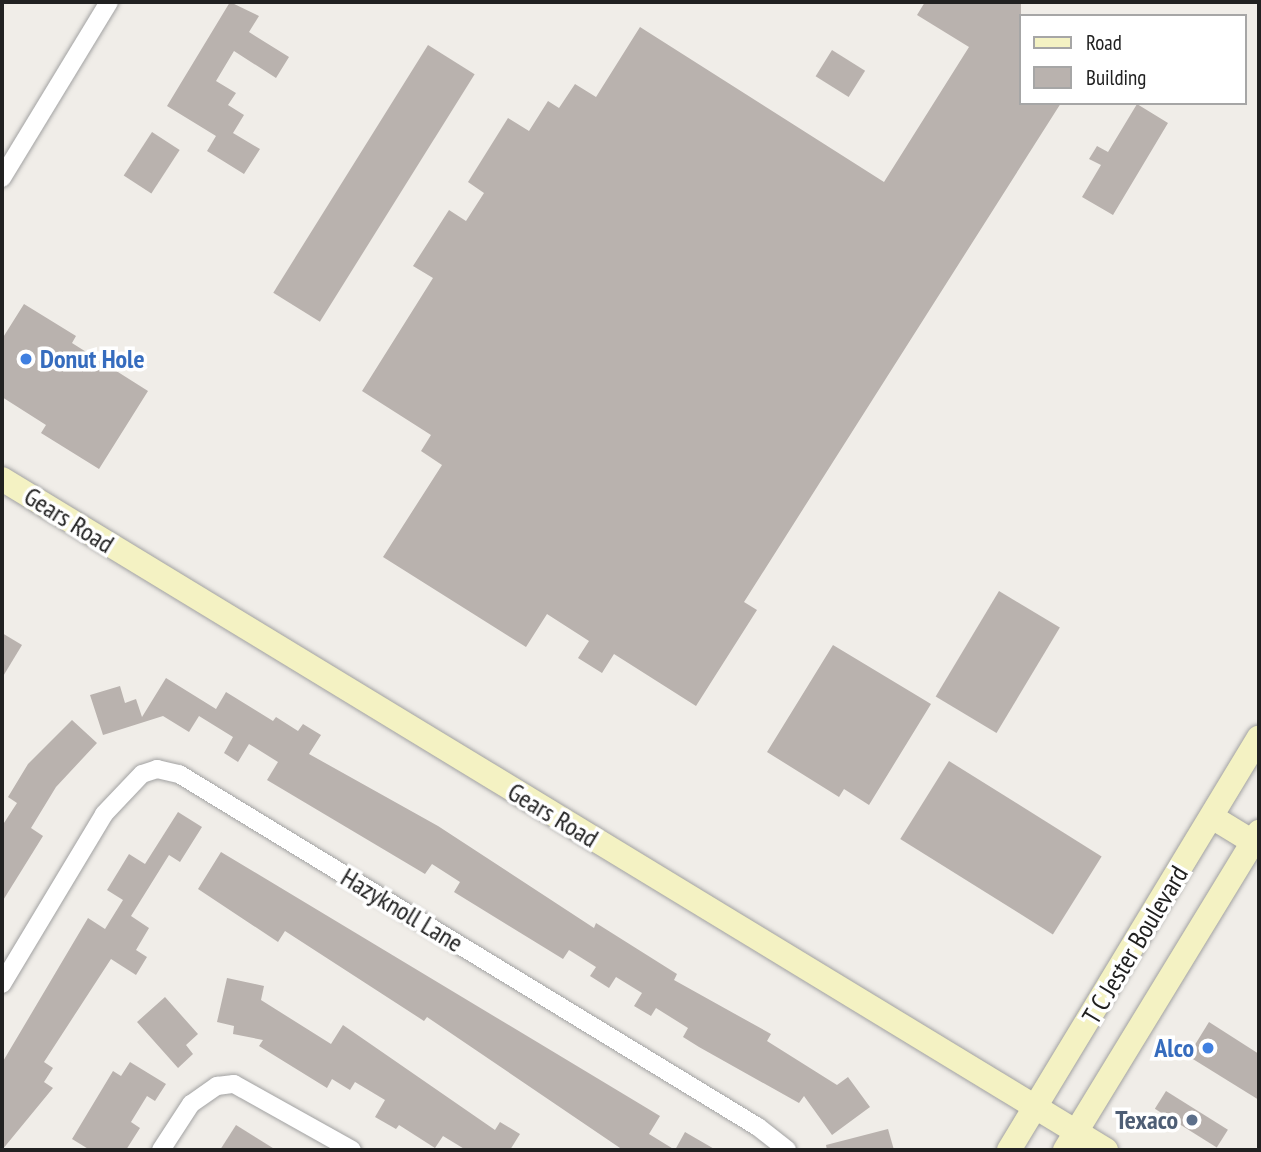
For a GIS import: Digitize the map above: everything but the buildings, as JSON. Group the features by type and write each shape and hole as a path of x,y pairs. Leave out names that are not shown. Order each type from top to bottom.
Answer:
{"main road":[{"name":"Gears Road","path":"2,479 1037,1108 1071,1141 1105,1150"},
{"name":"T C Jester Boulevard","path":"1010,1150 1259,738"},
{"path":"1212,817 1256,837"},
{"name":"T C Jester Boulevard","path":"1071,1141 1256,837"}],"street":[{"path":"2,178 109,2"},
{"name":"Hazyknoll Lane","path":"2,984 52,898 125,789 157,769 179,774 758,1127 787,1150"},
{"path":"161,1150 191,1104 216,1086 234,1084 285,1110 352,1150"}],"place":[{"name":"Donut Hole","path":"26,359"},
{"name":"Alco","path":"1208,1048"},
{"name":"Texaco","path":"1192,1120"}]}
